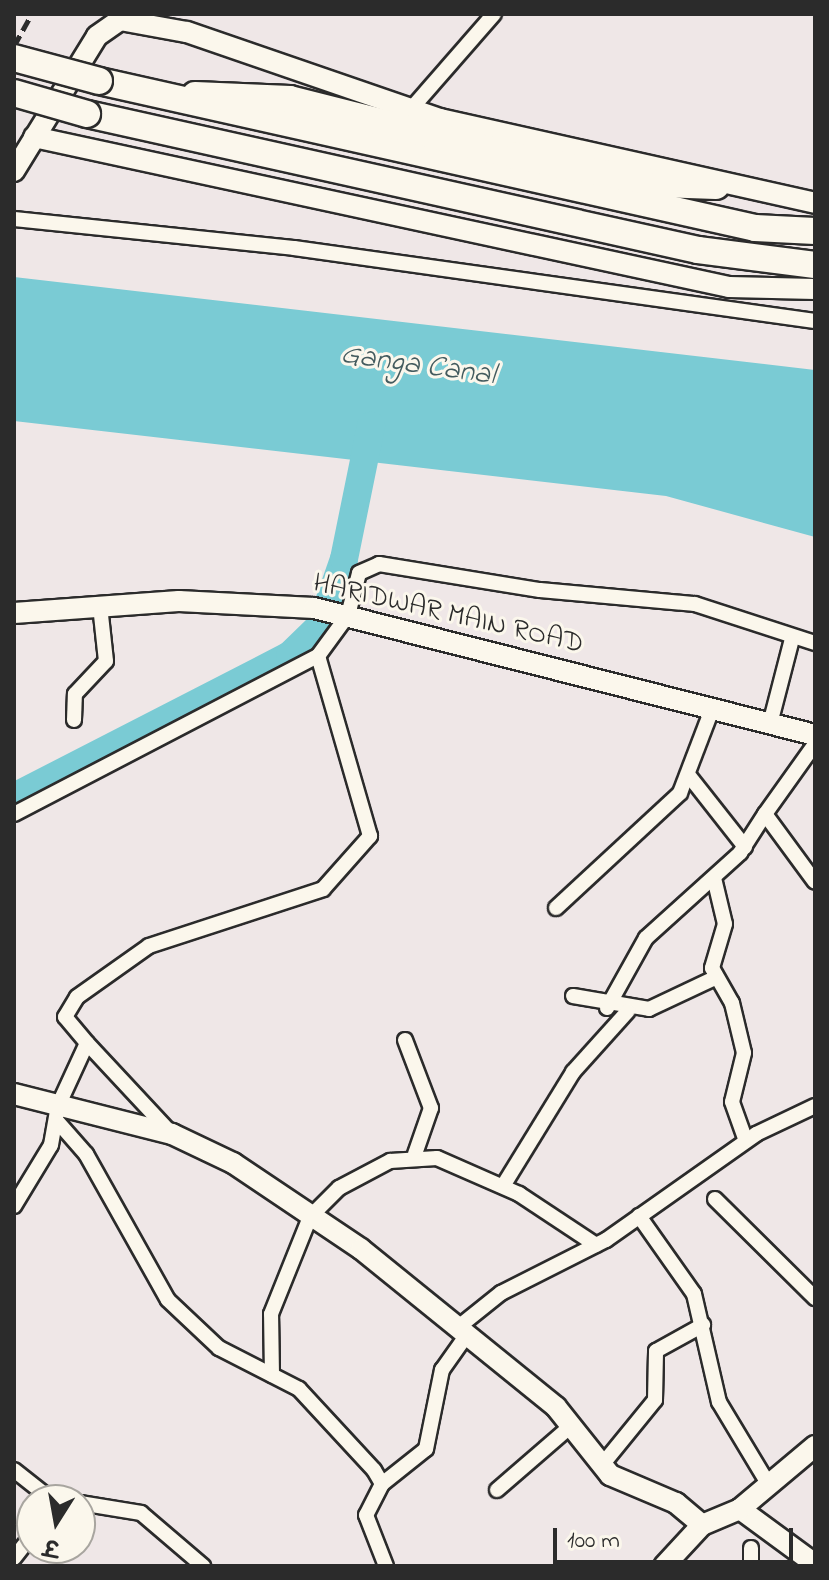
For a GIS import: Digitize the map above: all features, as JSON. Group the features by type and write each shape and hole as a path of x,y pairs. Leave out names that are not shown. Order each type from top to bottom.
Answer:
{"highway":[{"path":"14,58 279,125 755,228 815,231"},
{"path":"14,93 269,158 698,250 815,265"},
{"path":"159,96 290,99 516,156 660,184 716,186"}],"street":[{"path":"411,109 494,14"},
{"path":"14,171 97,36 120,20 187,32 411,109 586,146 716,186 815,203"},
{"path":"34,137 729,287 815,289"},
{"path":"14,219 325,252 815,321"},
{"path":"14,814 318,656 343,614 359,573 390,563 540,590 695,604 792,639 815,643"},
{"name":"HARIDWAR MAIN ROAD","path":"14,613 179,601 314,608 815,735"},
{"path":"74,720 75,694 106,661 100,606"},
{"path":"770,724 792,639"},
{"path":"172,1134 87,1043 67,1011 110,971 172,936 323,889 370,836 318,656"},
{"path":"556,908 690,777 712,709"},
{"path":"607,1008 646,938 745,847 815,744"},
{"path":"690,777 745,847"},
{"path":"765,814 815,882"},
{"path":"714,878 725,924 712,960 715,978 732,1003 744,1053 732,1102 746,1141"},
{"path":"573,996 607,1008 628,1011 684,998 715,978"},
{"path":"503,1186 565,1083 628,1011"},
{"path":"405,1040 431,1108 415,1154"},
{"path":"14,1206 87,1043"},
{"path":"14,1094 58,1113 172,1134 233,1163 361,1249 571,1426 602,1465 702,1525"},
{"path":"386,1566 366,1515 382,1484 426,1449 442,1370 461,1332 501,1293 596,1245 746,1141 815,1106"},
{"path":"58,1113 86,1154 168,1300 219,1348 299,1389 342,1430 382,1484"},
{"path":"272,1375 271,1314 310,1217 350,1182 415,1154 503,1186 596,1245"},
{"path":"715,1199 815,1298"},
{"path":"639,1216 690,1285 703,1325 719,1402 767,1482"},
{"path":"602,1465 655,1400 656,1351 703,1325"},
{"path":"497,1490 571,1426"},
{"path":"664,1566 702,1525 740,1509 767,1482 815,1446"},
{"path":"14,1470 32,1484"},
{"path":"96,1506 141,1513 203,1566"},
{"path":"740,1509 815,1564"},
{"path":"751,1548 751,1566"}],"water":[{"name":"Ganga Canal","path":"14,277 815,370 815,537 666,496 14,421"}],"waterway":[{"path":"14,797 290,655 321,625 344,559 371,426"}],"railway":[{"path":"14,46 32,14"}]}
